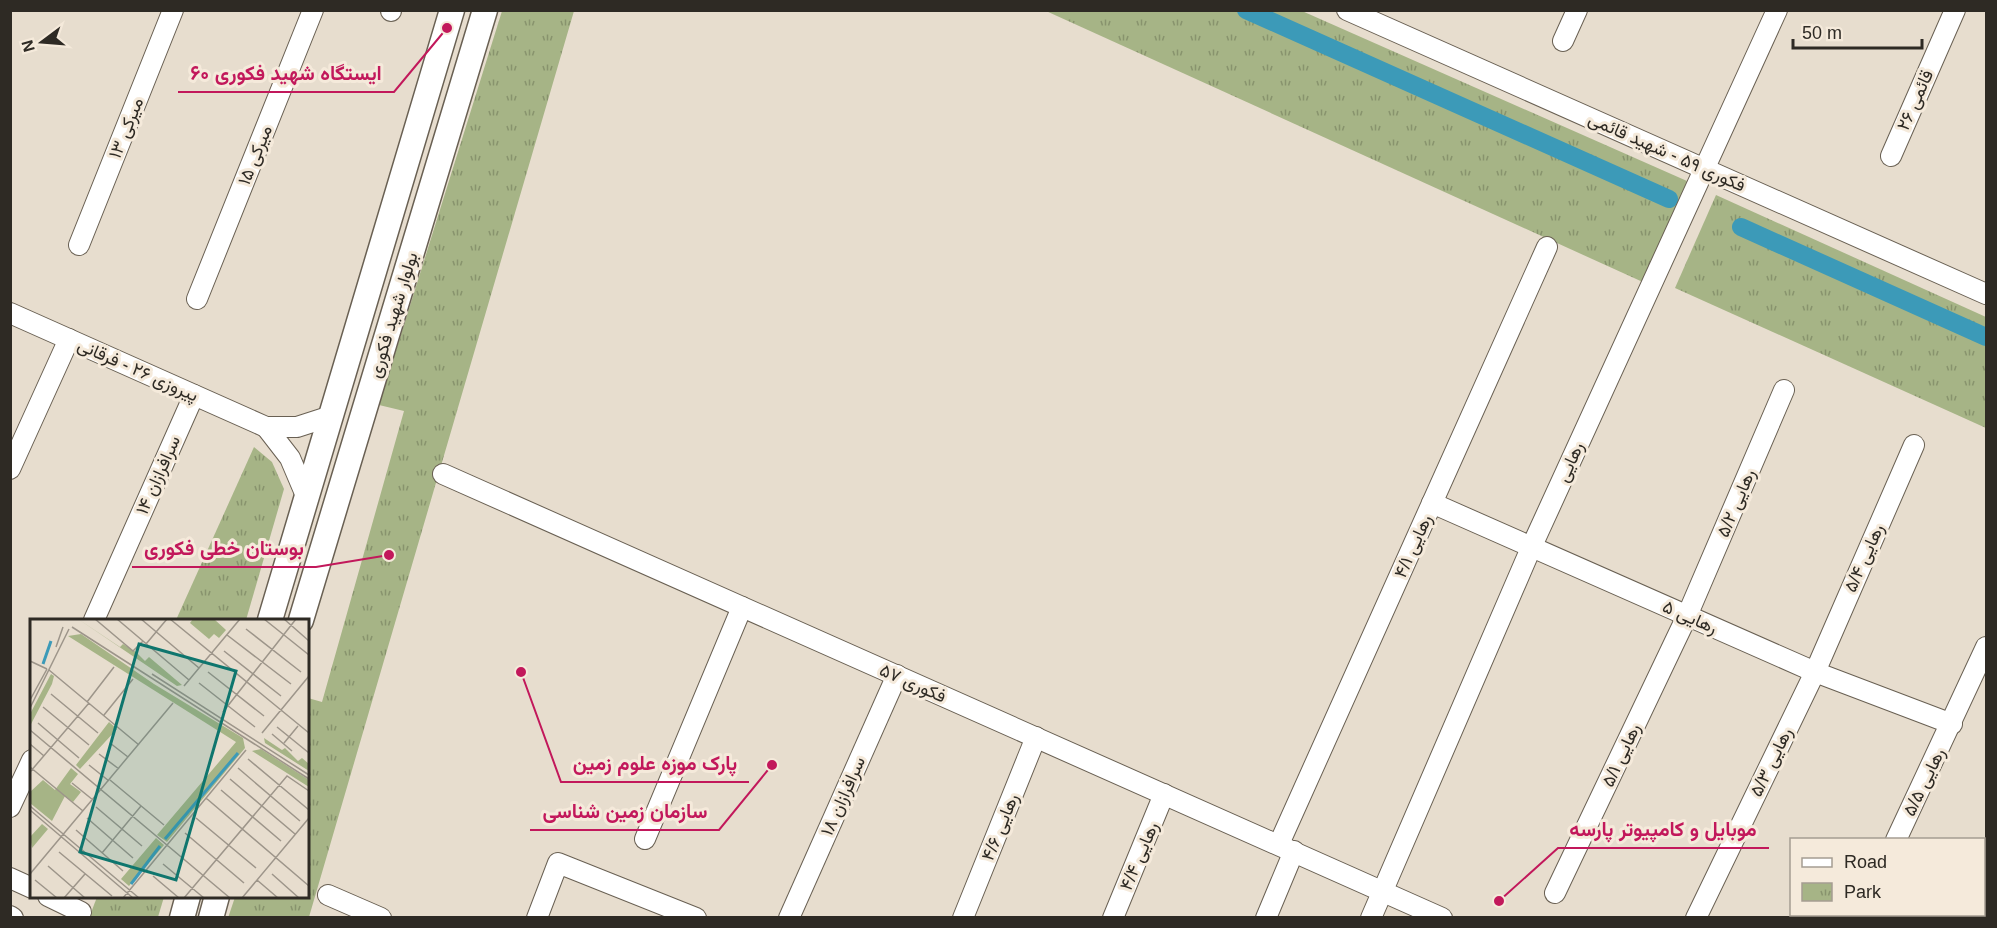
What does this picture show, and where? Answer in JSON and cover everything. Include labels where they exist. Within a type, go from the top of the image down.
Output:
[{"type":"main road","name":"بولوار شهید فکوری","points":[[271,619],[452,10]]},
{"type":"main road","name":"بولوار شهید فکوری","points":[[302,619],[485,10]]},
{"type":"main road","points":[[182,918],[188,898]]},
{"type":"main road","points":[[211,918],[218,898]]},
{"type":"street","name":"میرکی ۱۳","points":[[79,245],[173,10]]},
{"type":"street","name":"میرکی ۱۵","points":[[197,299],[313,10]]},
{"type":"street","name":"فکوری ۵۹ - شهید قائمی","points":[[1347,10],[1986,294]]},
{"type":"street","points":[[1563,41],[1577,10]]},
{"type":"street","name":"رهایی","points":[[1371,918],[1531,548],[1703,168],[1778,10]]},
{"type":"street","name":"قائمی ۲۶","points":[[1891,156],[1955,10]]},
{"type":"street","name":"رهایی ۴/۱","points":[[1266,918],[1286,848],[1432,503],[1547,247]]},
{"type":"street","name":"پیروزی ۲۶ - فرقانی","points":[[10,313],[266,427]]},
{"type":"street","points":[[10,469],[69,339]]},
{"type":"street","name":"رهایی ۵/۲","points":[[1687,616],[1784,390]]},
{"type":"street","name":"سرافرازان ۱۴","points":[[95,619],[194,395]]},
{"type":"street","points":[[266,427],[297,427],[331,416]]},
{"type":"street","points":[[266,427],[290,458],[307,498]]},
{"type":"street","name":"رهایی ۵/۴","points":[[1815,672],[1914,445]]},
{"type":"street","name":"فکوری ۵۷","points":[[443,474],[1442,918]]},
{"type":"street","name":"رهایی ۵","points":[[1432,503],[1815,672],[1952,724]]},
{"type":"street","points":[[645,839],[742,607]]},
{"type":"street","name":"رهایی ۵/۱","points":[[1555,893],[1687,616]]},
{"type":"street","name":"رهایی ۵/۵","points":[[1897,838],[1986,647]]},
{"type":"street","name":"رهایی ۵/۳","points":[[1696,918],[1815,672]]},
{"type":"street","name":"سرافرازان ۱۸","points":[[789,918],[897,675]]},
{"type":"street","name":"رهایی ۴/۶","points":[[963,918],[1036,737]]},
{"type":"street","points":[[10,807],[30,764]]},
{"type":"street","name":"رهایی ۴/۴","points":[[1113,918],[1164,794]]},
{"type":"street","points":[[537,918],[558,863],[696,918]]},
{"type":"street","points":[[10,878],[30,887]]},
{"type":"street","points":[[328,895],[381,918]]},
{"type":"street","points":[[50,898],[81,912]]},
{"type":"green space","points":[[502,11],[574,11],[309,917],[228,918],[235,898],[309,898],[309,698],[322,702],[404,411],[379,405]]},
{"type":"green space","points":[[1046,11],[1302,11],[1687,181],[1645,283]]},
{"type":"green space","points":[[1716,195],[1986,317],[1986,428],[1675,288]]},
{"type":"green space","points":[[254,447],[272,462],[284,489],[246,619],[176,619]]},
{"type":"green space","points":[[97,898],[164,898],[158,917],[89,918]]},
{"type":"waterway","points":[[1246,10],[1669,199]]},
{"type":"waterway","points":[[1741,227],[1986,337]]},
{"type":"place","name":"ایستگاه شهید فکوری ۶۰","points":[[447,28]]},
{"type":"place","name":"بوستان خطی فکوری","points":[[389,555]]},
{"type":"place","name":"پارک موزه علوم زمین","points":[[521,672]]},
{"type":"place","name":"سازمان زمین شناسی","points":[[772,765]]},
{"type":"place","name":"موبایل و کامپیوتر پارسه","points":[[1499,901]]}]
